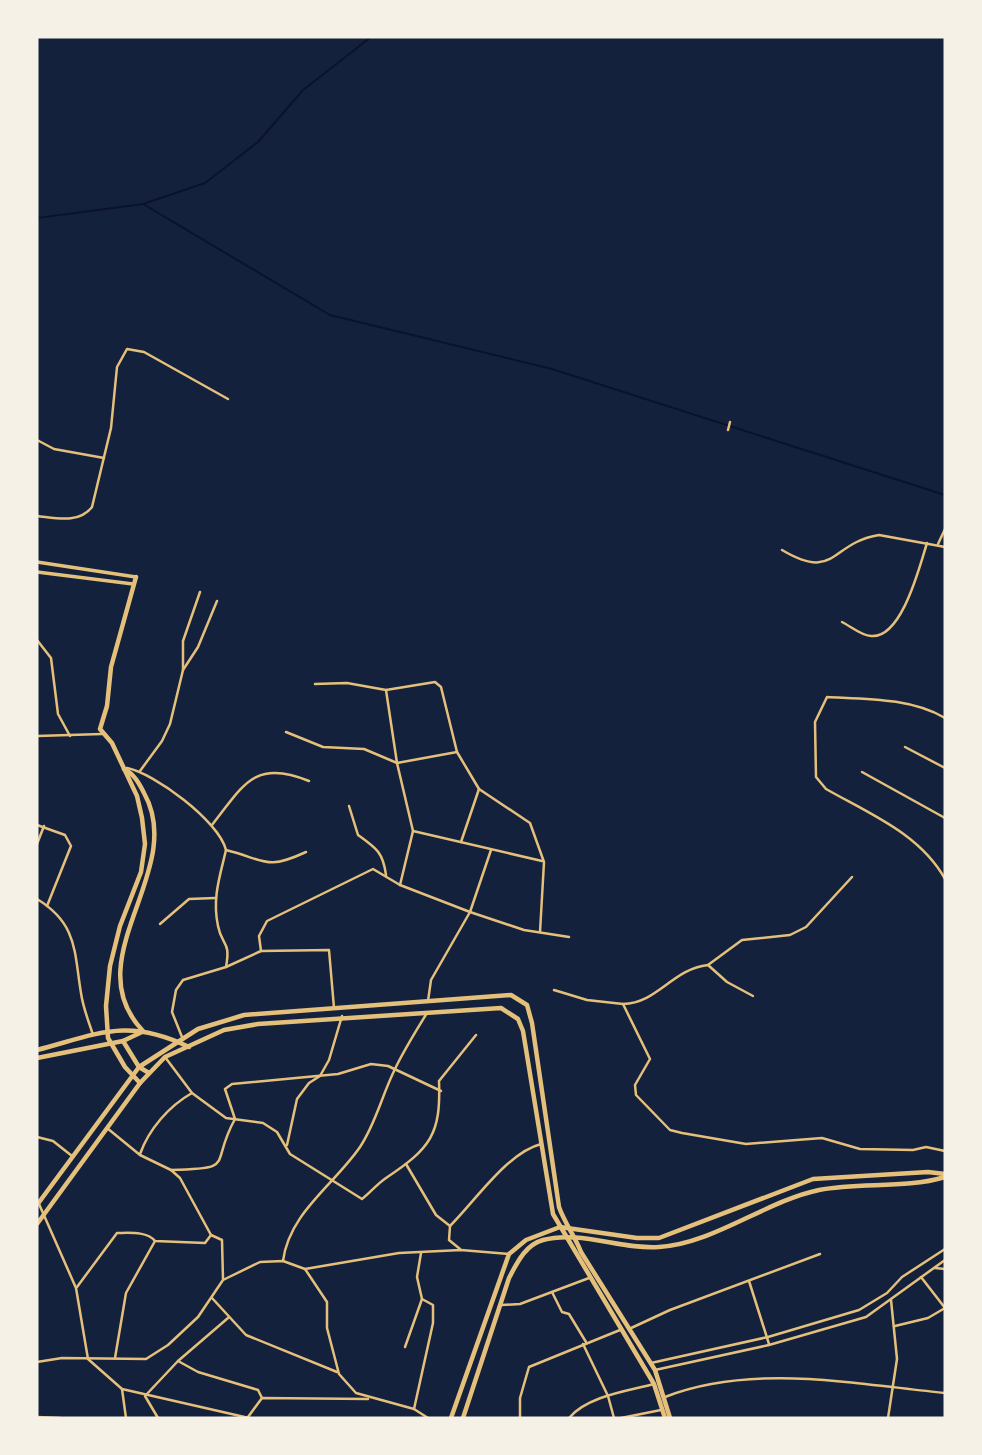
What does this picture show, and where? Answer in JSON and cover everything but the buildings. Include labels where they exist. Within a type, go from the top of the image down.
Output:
[{"type":"main road","points":[[136,577],[111,667],[106,711],[100,729],[112,743],[137,796],[145,844],[141,872],[120,926],[110,966],[107,1032],[132,1077],[140,1083]]},
{"type":"main road","points":[[123,769],[134,775],[154,814],[155,841],[150,867],[131,920],[121,964],[120,999],[130,1017],[143,1031]]},
{"type":"main road","points":[[38,1204],[139,1067],[179,1039],[244,1015],[510,995],[527,1005],[559,1207],[567,1229],[576,1239],[655,1370],[667,1418]]},
{"type":"main road","points":[[37,1224],[140,1083],[165,1057],[224,1030],[258,1024],[342,1016],[501,1008],[518,1019],[523,1031],[553,1214],[564,1238],[654,1384],[661,1410],[667,1418]]},
{"type":"main road","points":[[37,1050],[122,1028],[179,1039],[189,1047]]},
{"type":"main road","points":[[37,1058],[123,1041],[143,1031]]},
{"type":"main road","points":[[123,1041],[139,1067],[149,1073]]},
{"type":"main road","points":[[450,1418],[509,1254],[540,1232],[560,1227],[637,1238],[659,1238],[813,1179],[928,1172],[945,1175]]},
{"type":"main road","points":[[463,1418],[499,1305],[520,1257],[542,1240],[564,1238],[661,1247],[684,1242],[818,1191],[928,1182],[945,1175]]},
{"type":"street","points":[[37,516],[76,518],[86,515],[92,507],[111,428],[117,367],[127,349],[144,352],[228,399]]},
{"type":"street","points":[[728,430],[730,422]]},
{"type":"street","points":[[37,440],[54,449],[104,458]]},
{"type":"street","points":[[938,544],[945,529]]},
{"type":"street","points":[[782,550],[804,563],[817,565],[869,536],[879,535],[945,547]]},
{"type":"street","points":[[842,622],[869,636],[879,635],[886,629],[911,596],[927,543]]},
{"type":"street","points":[[37,562],[136,577]]},
{"type":"street","points":[[37,572],[134,584]]},
{"type":"street","points":[[139,771],[162,741],[170,724],[183,670],[183,641],[200,592]]},
{"type":"street","points":[[183,670],[198,647],[217,601]]},
{"type":"street","points":[[37,640],[51,658],[58,714],[70,736]]},
{"type":"street","points":[[315,684],[347,683],[386,690],[435,682],[441,687],[457,752],[480,789],[530,823],[544,862],[540,932]]},
{"type":"street","points":[[386,690],[397,763],[413,831],[400,886]]},
{"type":"street","points":[[945,718],[929,709],[873,699],[827,697],[815,722],[817,777],[826,789],[908,835],[937,864],[945,879]]},
{"type":"street","points":[[286,732],[323,747],[364,749],[397,763],[457,752]]},
{"type":"street","points":[[37,736],[102,734]]},
{"type":"street","points":[[905,747],[945,768]]},
{"type":"street","points":[[123,769],[139,771],[161,782],[212,825],[226,850],[265,864],[287,861],[306,852]]},
{"type":"street","points":[[212,825],[243,786],[257,776],[273,771],[309,781]]},
{"type":"street","points":[[862,772],[945,818]]},
{"type":"street","points":[[461,844],[480,789]]},
{"type":"street","points":[[348,806],[358,835],[374,845],[383,856],[386,875]]},
{"type":"street","points":[[37,825],[65,835],[71,846],[47,905]]},
{"type":"street","points":[[37,844],[44,826]]},
{"type":"street","points":[[413,831],[544,862]]},
{"type":"street","points":[[226,850],[215,898],[218,926],[229,948],[226,967]]},
{"type":"street","points":[[427,1002],[431,980],[470,912],[491,850]]},
{"type":"street","points":[[261,951],[259,936],[267,921],[373,869],[400,886],[470,912],[524,930],[569,937]]},
{"type":"street","points":[[554,990],[587,1000],[623,1004],[644,1002],[676,975],[708,965],[742,940],[790,935],[806,926],[852,877]]},
{"type":"street","points":[[160,924],[189,900],[215,898]]},
{"type":"street","points":[[37,899],[47,905],[66,928],[76,948],[81,995],[93,1035]]},
{"type":"street","points":[[179,1039],[172,1012],[176,989],[183,980],[226,967],[261,951],[329,950],[334,1008]]},
{"type":"street","points":[[708,965],[727,982],[753,996]]},
{"type":"street","points":[[623,1004],[650,1059],[635,1085],[636,1095],[670,1130],[746,1144],[822,1138],[860,1149],[913,1150],[926,1147],[945,1151]]},
{"type":"street","points":[[283,1262],[285,1247],[295,1226],[359,1148],[376,1118],[394,1069],[427,1012]]},
{"type":"street","points":[[287,1146],[297,1099],[309,1083],[320,1076],[329,1060],[342,1016]]},
{"type":"street","points":[[165,1057],[192,1093],[226,1118],[263,1123],[277,1132],[290,1154],[362,1199],[406,1164],[432,1136],[441,1108],[439,1081],[476,1035]]},
{"type":"street","points":[[171,1170],[212,1169],[223,1156],[225,1137],[234,1119],[225,1089],[227,1085],[338,1074],[371,1064],[394,1069],[441,1091]]},
{"type":"street","points":[[140,1155],[160,1121],[173,1106],[192,1093]]},
{"type":"street","points":[[107,1128],[140,1155],[171,1170],[197,1204],[211,1235],[222,1240],[223,1280]]},
{"type":"street","points":[[37,1137],[53,1141],[72,1156]]},
{"type":"street","points":[[461,1250],[449,1240],[450,1226],[506,1164],[528,1147],[541,1144]]},
{"type":"street","points":[[406,1164],[436,1215],[450,1226]]},
{"type":"street","points":[[38,1204],[76,1288],[88,1359],[122,1389],[248,1418],[262,1398]]},
{"type":"street","points":[[76,1288],[117,1233],[139,1233],[152,1237],[155,1241],[205,1243],[211,1235]]},
{"type":"street","points":[[115,1359],[126,1293],[155,1241]]},
{"type":"street","points":[[651,1363],[768,1337],[869,1306],[902,1278],[945,1249]]},
{"type":"street","points":[[37,1362],[62,1358],[146,1359],[168,1345],[212,1298],[223,1280],[260,1262],[283,1262],[305,1269],[399,1253],[461,1250],[509,1254]]},
{"type":"street","points":[[405,1347],[422,1299],[417,1278],[421,1252]]},
{"type":"street","points":[[629,1329],[670,1310],[820,1254]]},
{"type":"street","points":[[655,1370],[769,1345],[866,1317],[945,1260]]},
{"type":"street","points":[[935,1268],[945,1269]]},
{"type":"street","points":[[305,1269],[327,1302],[327,1328],[339,1374]]},
{"type":"street","points":[[895,1326],[928,1318],[945,1308],[921,1277]]},
{"type":"street","points":[[499,1305],[520,1304],[589,1278]]},
{"type":"street","points":[[749,1281],[769,1345]]},
{"type":"street","points":[[552,1292],[562,1312],[569,1314],[585,1343],[608,1396],[614,1418]]},
{"type":"street","points":[[212,1298],[246,1335],[334,1368],[356,1393],[414,1409],[428,1418]]},
{"type":"street","points":[[414,1409],[433,1324],[433,1305],[422,1299]]},
{"type":"street","points":[[888,1418],[893,1388],[895,1326],[891,1300]]},
{"type":"street","points":[[145,1396],[178,1360],[228,1318]]},
{"type":"street","points":[[520,1418],[520,1398],[530,1367],[622,1329]]},
{"type":"street","points":[[178,1360],[198,1372],[258,1391],[262,1398]]},
{"type":"street","points":[[621,1418],[661,1410],[663,1398],[700,1385],[768,1380],[820,1380],[945,1393]]},
{"type":"street","points":[[569,1418],[577,1411],[608,1396],[654,1384]]},
{"type":"street","points":[[122,1389],[126,1418]]},
{"type":"street","points":[[145,1396],[158,1418]]},
{"type":"street","points":[[262,1398],[371,1399]]},
{"type":"street","points":[[37,1417],[60,1418]]},
{"type":"waterway","points":[[37,218],[143,204],[205,183],[258,142],[303,90],[371,37]]},
{"type":"waterway","points":[[143,204],[330,315],[552,369],[945,495]]}]
